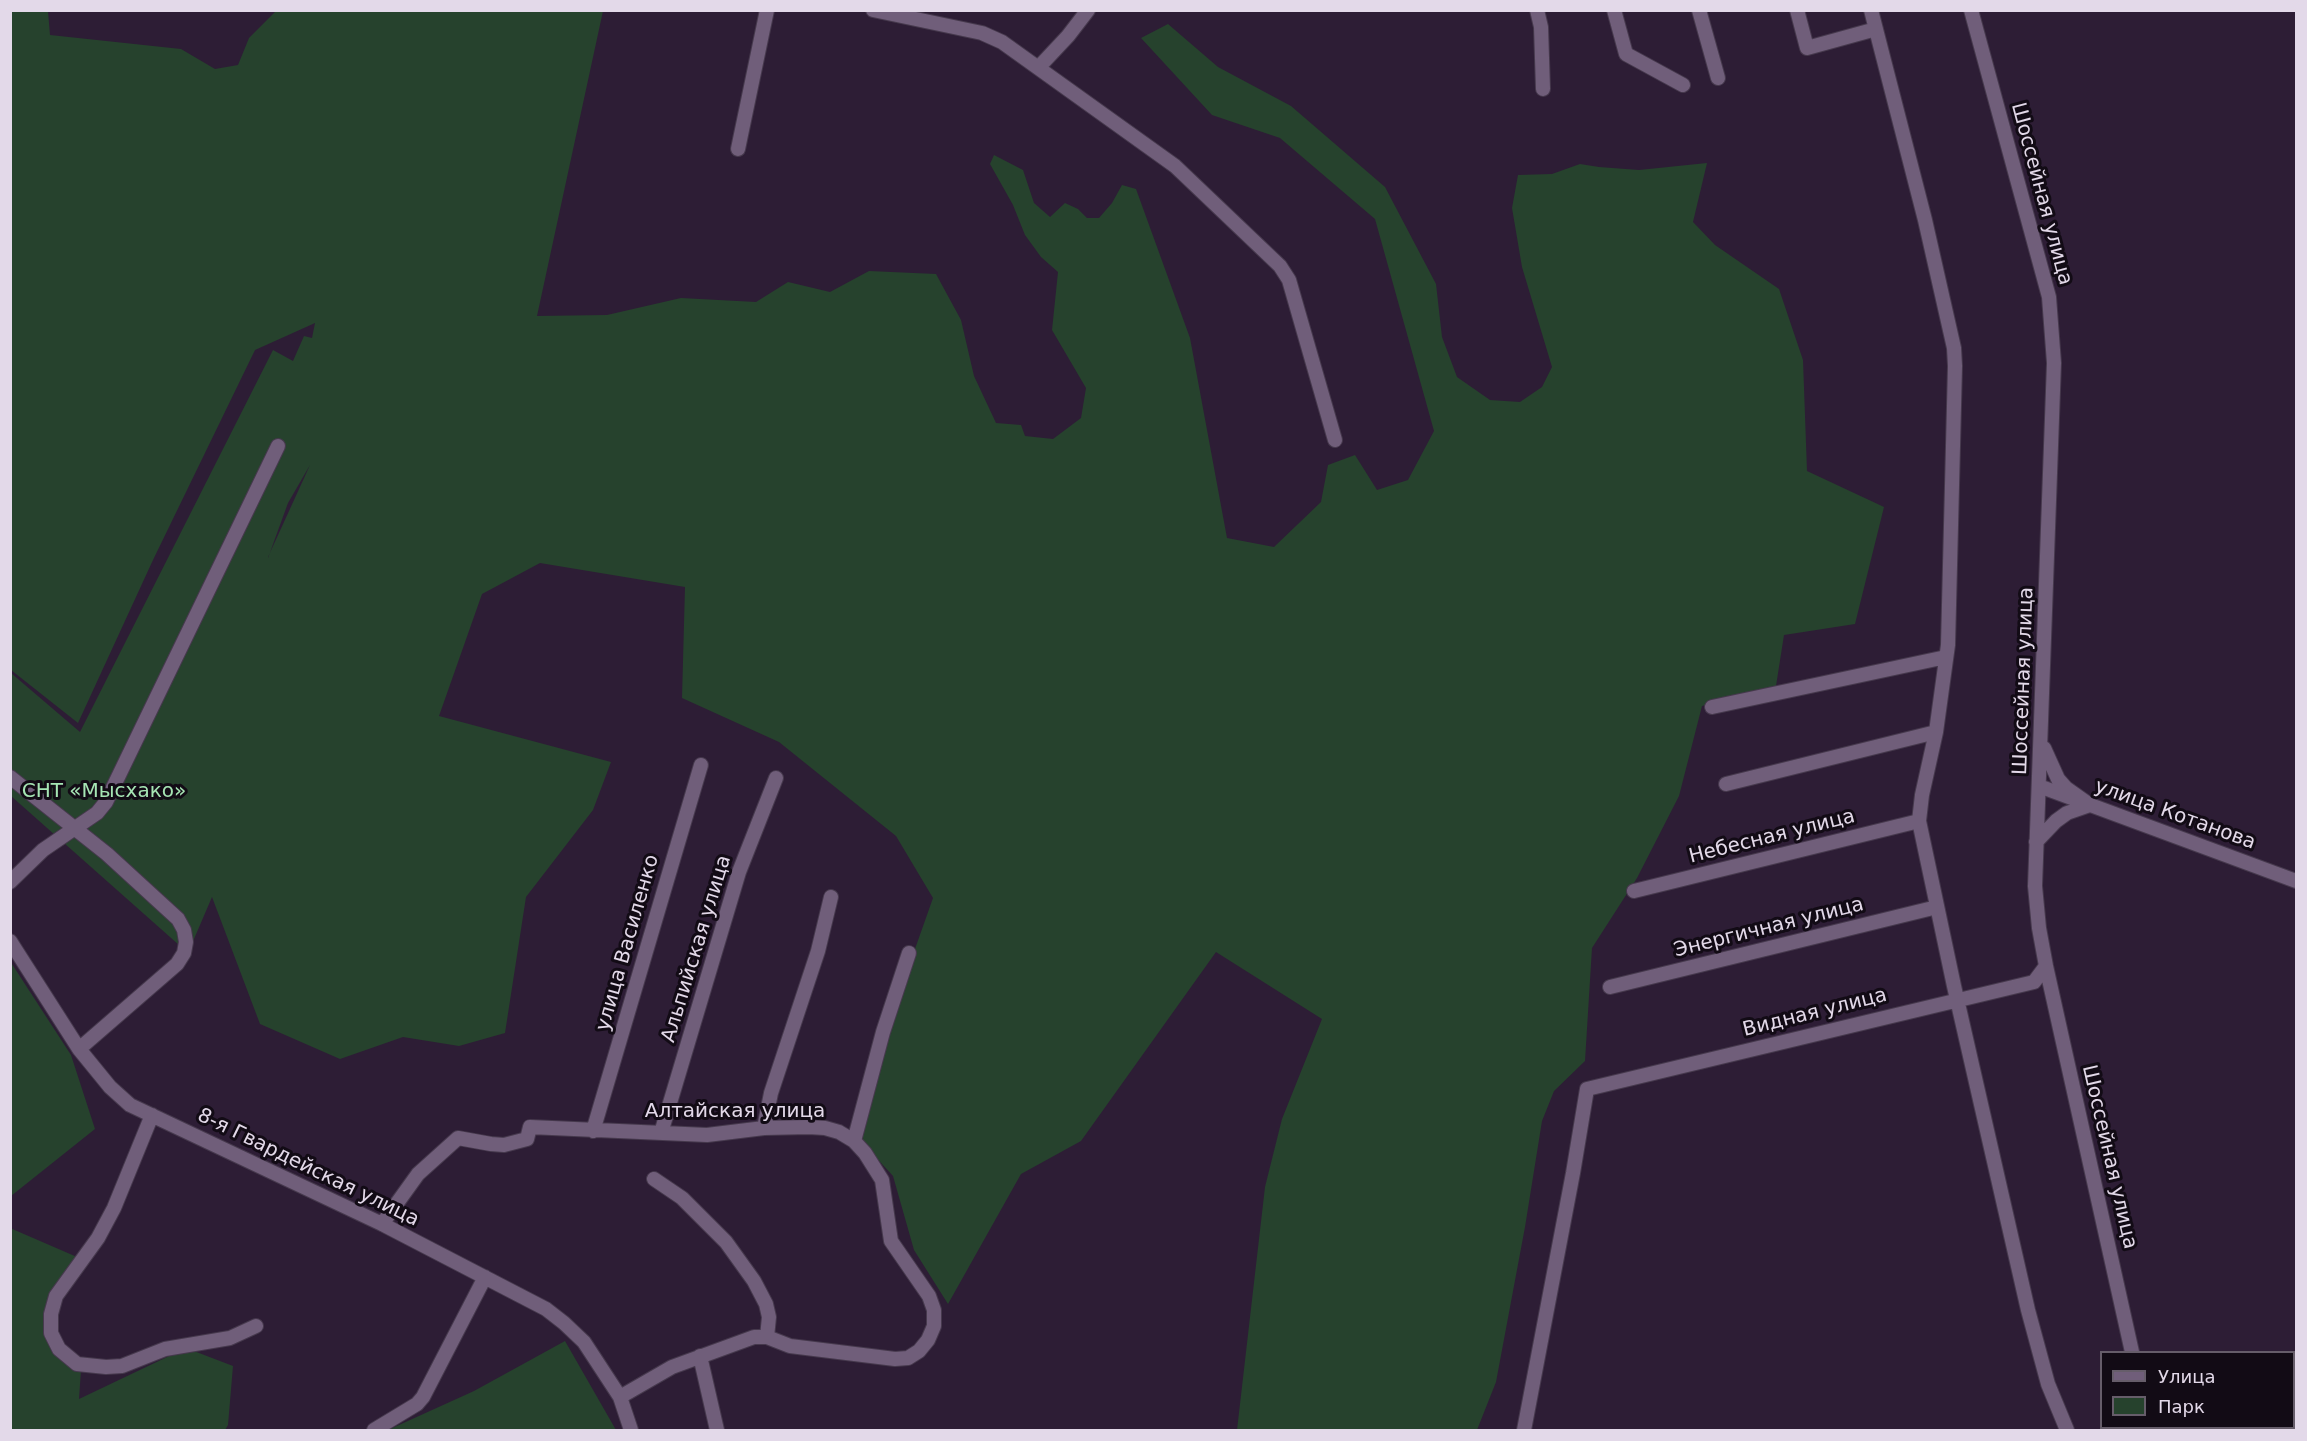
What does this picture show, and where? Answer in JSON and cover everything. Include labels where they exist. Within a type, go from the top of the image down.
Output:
[{"type":"street","points":[[738,149],[767,10]]},
{"type":"street","points":[[873,10],[935,16],[1002,42],[1166,159],[1280,266],[1289,280],[1335,440]]},
{"type":"street","points":[[1038,69],[1088,10]]},
{"type":"street","points":[[1537,10],[1541,27],[1543,89]]},
{"type":"street","points":[[1614,10],[1626,54],[1683,85]]},
{"type":"street","points":[[1699,10],[1718,78]]},
{"type":"street","points":[[1797,10],[1807,48],[1876,30]]},
{"type":"street","points":[[1871,10],[1954,348],[1947,657],[1919,821],[1957,999],[2031,1320],[2048,1384],[2067,1431]]},
{"type":"street","name":"Шоссейная улица","points":[[1971,10],[2049,297],[2054,363],[2036,842],[2035,886],[2038,928],[2132,1351]]},
{"type":"street","points":[[10,882],[43,850],[97,813],[106,802],[278,446]]},
{"type":"street","points":[[1712,707],[1947,657]]},
{"type":"street","points":[[1726,784],[1936,732]]},
{"type":"street","points":[[2041,740],[2052,770],[2058,779],[2066,788],[2090,805]]},
{"type":"street","name":"улица Василенко","points":[[593,1131],[701,765]]},
{"type":"street","points":[[10,777],[106,854],[178,919],[184,930],[186,942],[184,953],[177,964],[79,1049]]},
{"type":"street","name":"Альпийская улица","points":[[661,1133],[739,872],[776,778]]},
{"type":"street","name":"улица Котанова","points":[[2039,786],[2296,881]]},
{"type":"street","points":[[2036,842],[2067,813],[2090,805]]},
{"type":"street","name":"Небесная улица","points":[[1634,891],[1919,821]]},
{"type":"street","points":[[764,1128],[771,1093],[818,951],[831,897]]},
{"type":"street","name":"Энергичная улица","points":[[1610,987],[1937,907]]},
{"type":"street","name":"8-я Гвардейская улица","points":[[10,941],[79,1049],[110,1087],[130,1105],[382,1224],[546,1309],[584,1342],[620,1397],[631,1431]]},
{"type":"street","points":[[854,1141],[883,1032],[909,953]]},
{"type":"street","name":"Видная улица","points":[[1524,1431],[1587,1089],[2034,982],[2046,966]]},
{"type":"street","points":[[152,1115],[114,1208],[78,1267],[56,1296],[51,1314],[51,1333],[59,1349],[78,1364],[106,1367],[122,1366],[165,1349],[230,1338],[256,1326]]},
{"type":"street","name":"Алтайская улица","points":[[382,1224],[418,1174],[458,1138],[504,1145],[527,1139],[530,1127],[717,1135],[764,1128],[825,1128],[839,1132],[854,1141],[865,1153],[882,1180],[891,1241],[929,1296],[934,1310],[934,1326],[928,1340],[919,1351],[908,1358],[895,1359],[790,1346],[767,1337]]},
{"type":"street","points":[[620,1397],[658,1374],[700,1356],[741,1340],[767,1337],[769,1317],[766,1304],[754,1281],[726,1242],[682,1198],[654,1179]]},
{"type":"street","points":[[374,1431],[417,1404],[423,1397],[485,1277]]},
{"type":"street","points":[[700,1356],[717,1431]]},
{"type":"green space","name":"СНТ «Мысхако»","points":[[11,11],[48,11],[50,35],[181,49],[215,69],[238,65],[249,38],[276,11],[603,11],[537,316],[607,315],[681,298],[756,302],[788,282],[830,292],[869,271],[936,274],[961,320],[974,376],[996,423],[1021,425],[1025,436],[1053,439],[1081,418],[1086,388],[1052,330],[1058,272],[1041,257],[1025,235],[1013,205],[990,164],[994,155],[1023,170],[1034,203],[1050,217],[1065,203],[1078,209],[1087,218],[1099,218],[1112,203],[1122,185],[1136,189],[1190,338],[1227,538],[1274,547],[1321,502],[1328,465],[1355,455],[1377,490],[1408,480],[1434,431],[1375,219],[1280,138],[1212,115],[1141,38],[1168,24],[1218,67],[1291,106],[1385,187],[1436,284],[1442,337],[1457,377],[1490,400],[1520,402],[1542,387],[1552,367],[1522,267],[1512,208],[1518,175],[1552,174],[1580,164],[1639,170],[1707,163],[1693,222],[1715,245],[1779,289],[1803,360],[1807,471],[1884,507],[1855,624],[1784,635],[1776,686],[1702,706],[1679,796],[1637,878],[1592,948],[1585,1061],[1554,1091],[1542,1121],[1496,1382],[1477,1430],[1237,1430],[1265,1187],[1282,1119],[1322,1019],[1216,952],[1081,1141],[1021,1174],[948,1304],[914,1250],[893,1176],[851,1130],[933,898],[896,836],[779,742],[682,698],[685,587],[540,563],[482,594],[439,716],[611,762],[593,810],[526,897],[505,1033],[459,1046],[403,1037],[340,1059],[260,1024],[212,897],[188,953],[11,796],[11,673],[80,732],[273,350],[293,361],[304,336],[312,338],[315,323],[255,350],[153,560],[78,723],[11,670]],"holes":[[[310,465],[270,553],[288,503]]]},
{"type":"green space","points":[[10,961],[71,1055],[95,1129],[11,1196]]},
{"type":"green space","points":[[10,1228],[77,1257],[49,1335],[81,1370],[79,1399],[186,1348],[233,1366],[228,1425],[225,1430],[11,1430]]},
{"type":"green space","points":[[565,1341],[616,1430],[388,1430],[474,1391]]}]
